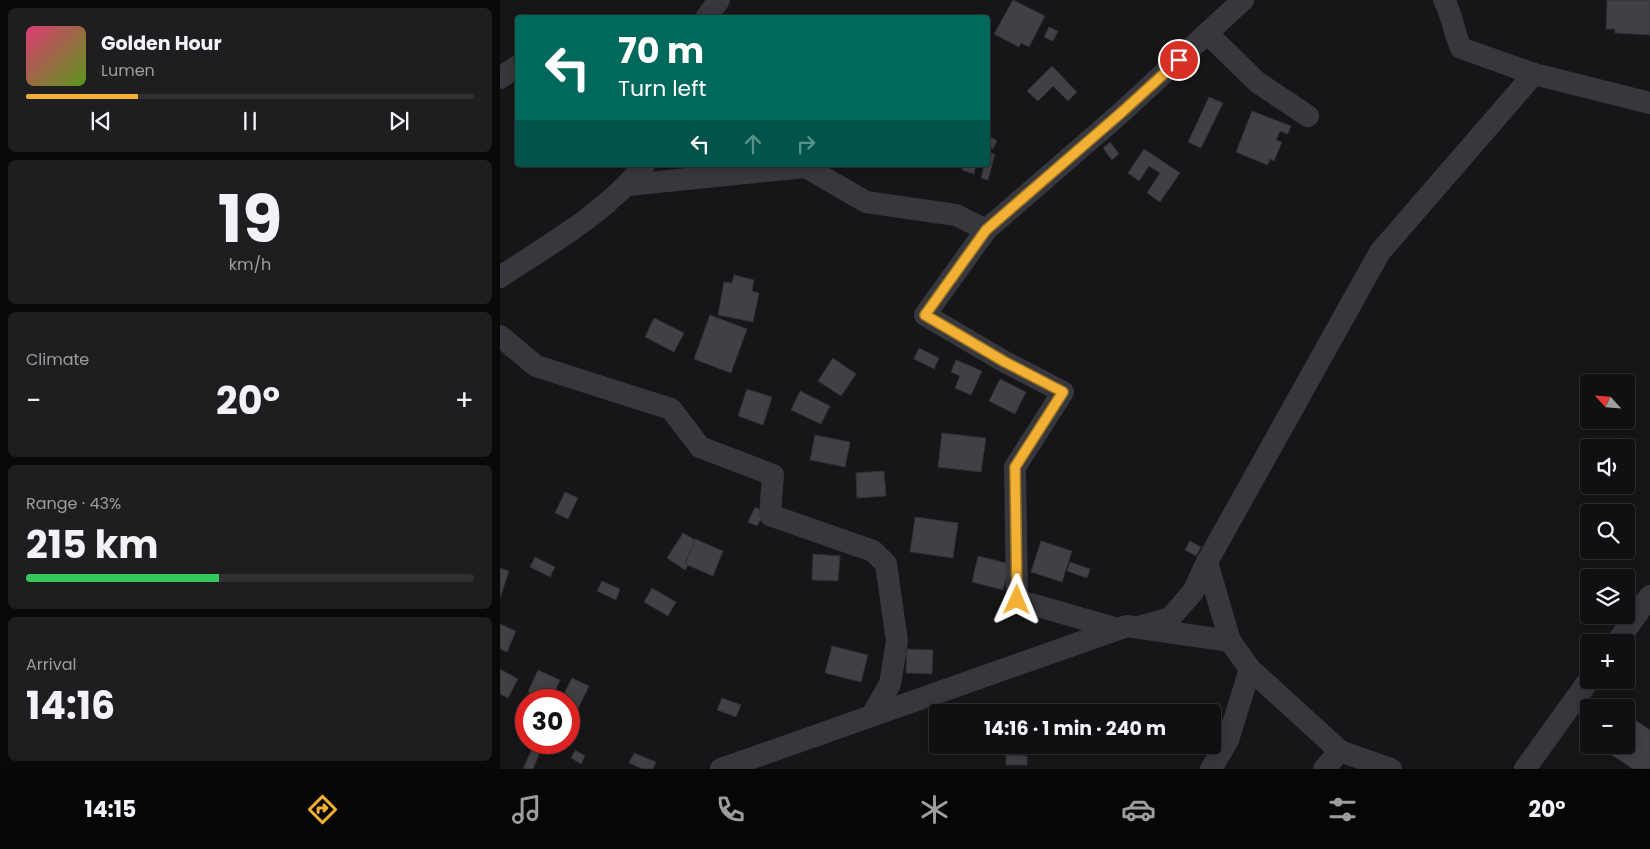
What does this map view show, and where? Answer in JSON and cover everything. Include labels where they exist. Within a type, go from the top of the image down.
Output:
[{"type":"street","points":[[708,15],[719,0]]},
{"type":"street","points":[[1230,641],[1127,628],[1017,600],[1015,467],[1063,392],[1005,362],[925,315],[986,230],[1122,112],[1243,0]]},
{"type":"street","points":[[1444,0],[1453,17],[1452,29],[1461,48],[1534,74],[1650,103]]},
{"type":"street","points":[[1208,33],[1257,82],[1308,116]]},
{"type":"street","points":[[500,78],[515,68]]},
{"type":"street","points":[[721,769],[1127,628],[1170,618],[1193,592],[1207,562],[1380,252],[1534,74]]},
{"type":"street","points":[[500,277],[574,228],[628,185],[642,167]]},
{"type":"street","points":[[628,185],[806,168],[866,202],[956,215],[986,230]]},
{"type":"street","points":[[500,336],[536,366],[671,409],[700,447],[773,475],[770,515],[873,551],[886,564],[897,641],[890,684],[872,715]]},
{"type":"street","points":[[1207,562],[1230,641],[1250,669],[1340,751],[1392,769]]},
{"type":"street","points":[[1622,634],[1650,596]]},
{"type":"street","points":[[1211,769],[1228,740],[1250,669]]},
{"type":"street","points":[[1525,769],[1583,689]]},
{"type":"street","points":[[1324,769],[1340,751]]},
{"type":"building","points":[[1013,0],[1045,16],[1029,47],[1021,43],[1019,47],[994,34]]},
{"type":"building","points":[[1607,0],[1650,0],[1650,35],[1615,33],[1615,29],[1606,29]]},
{"type":"building","points":[[1049,27],[1058,31],[1053,41],[1044,37]]},
{"type":"building","points":[[1052,66],[1077,92],[1068,101],[1053,86],[1038,101],[1027,91]]},
{"type":"building","points":[[1209,97],[1223,103],[1201,148],[1188,142]]},
{"type":"building","points":[[1252,111],[1291,126],[1288,134],[1280,131],[1276,140],[1282,142],[1274,161],[1270,159],[1267,165],[1236,152]]},
{"type":"building","points":[[990,136],[997,141],[993,149],[990,147]]},
{"type":"building","points":[[1110,142],[1119,154],[1112,160],[1103,148]]},
{"type":"building","points":[[1144,149],[1180,173],[1160,202],[1147,193],[1160,173],[1149,166],[1139,181],[1128,173]]},
{"type":"building","points":[[990,153],[995,154],[988,180],[981,178],[984,167],[990,167]]},
{"type":"building","points":[[963,167],[976,167],[974,174],[962,170]]},
{"type":"building","points":[[734,275],[754,280],[752,291],[759,293],[753,322],[718,315],[724,282],[732,283]]},
{"type":"building","points":[[710,315],[747,329],[731,373],[694,359]]},
{"type":"building","points":[[654,318],[684,333],[674,352],[645,337]]},
{"type":"building","points":[[919,348],[939,358],[934,369],[914,359]]},
{"type":"building","points":[[833,358],[856,374],[841,396],[818,381]]},
{"type":"building","points":[[956,360],[982,371],[971,395],[955,388],[960,376],[951,372]]},
{"type":"building","points":[[1000,379],[1026,392],[1015,414],[989,401]]},
{"type":"building","points":[[747,389],[772,397],[763,425],[738,416]]},
{"type":"building","points":[[800,391],[830,406],[821,424],[791,410]]},
{"type":"building","points":[[942,433],[986,438],[981,472],[938,467]]},
{"type":"building","points":[[815,435],[850,442],[845,467],[810,460]]},
{"type":"building","points":[[884,471],[886,496],[857,498],[856,473]]},
{"type":"building","points":[[565,492],[578,498],[568,519],[555,513]]},
{"type":"building","points":[[755,507],[765,512],[757,526],[748,522]]},
{"type":"building","points":[[915,517],[958,523],[953,558],[910,552]]},
{"type":"building","points":[[683,533],[702,544],[685,570],[667,558]]},
{"type":"building","points":[[695,539],[723,551],[713,576],[685,564]]},
{"type":"building","points":[[1041,541],[1072,551],[1062,582],[1031,572]]},
{"type":"building","points":[[1190,541],[1201,547],[1196,556],[1185,550]]},
{"type":"building","points":[[813,554],[840,556],[838,581],[812,580]]},
{"type":"building","points":[[978,556],[1010,564],[1003,590],[972,582]]},
{"type":"building","points":[[535,557],[555,567],[550,577],[530,567]]},
{"type":"building","points":[[1070,562],[1090,569],[1087,578],[1067,571]]},
{"type":"building","points":[[500,568],[509,571],[500,598]]},
{"type":"building","points":[[602,581],[620,589],[616,600],[597,591]]},
{"type":"building","points":[[652,588],[676,602],[668,616],[644,602]]},
{"type":"building","points":[[500,624],[516,631],[507,652],[500,649]]},
{"type":"building","points":[[832,646],[868,655],[861,682],[825,673]]},
{"type":"building","points":[[907,649],[933,650],[932,674],[906,673]]},
{"type":"building","points":[[500,669],[518,679],[508,698],[500,694]]},
{"type":"building","points":[[538,670],[560,680],[556,689],[529,689]]},
{"type":"building","points":[[572,678],[589,686],[580,705],[580,689],[566,689]]},
{"type":"building","points":[[722,698],[741,705],[736,717],[717,710]]},
{"type":"building","points":[[1635,720],[1650,730],[1650,769],[1633,769],[1610,754],[1635,754]]},
{"type":"building","points":[[580,753],[585,756],[581,764],[571,758],[573,754]]},
{"type":"building","points":[[634,753],[656,762],[653,769],[643,769],[629,763]]},
{"type":"building","points":[[530,754],[539,754],[533,769],[523,769]]},
{"type":"building","points":[[1006,755],[1027,756],[1027,765],[1006,765]]},
{"type":"route","points":[[1017,600],[1018,556],[1015,467],[1063,392],[1005,362],[925,315],[986,230],[1179,60]]}]
